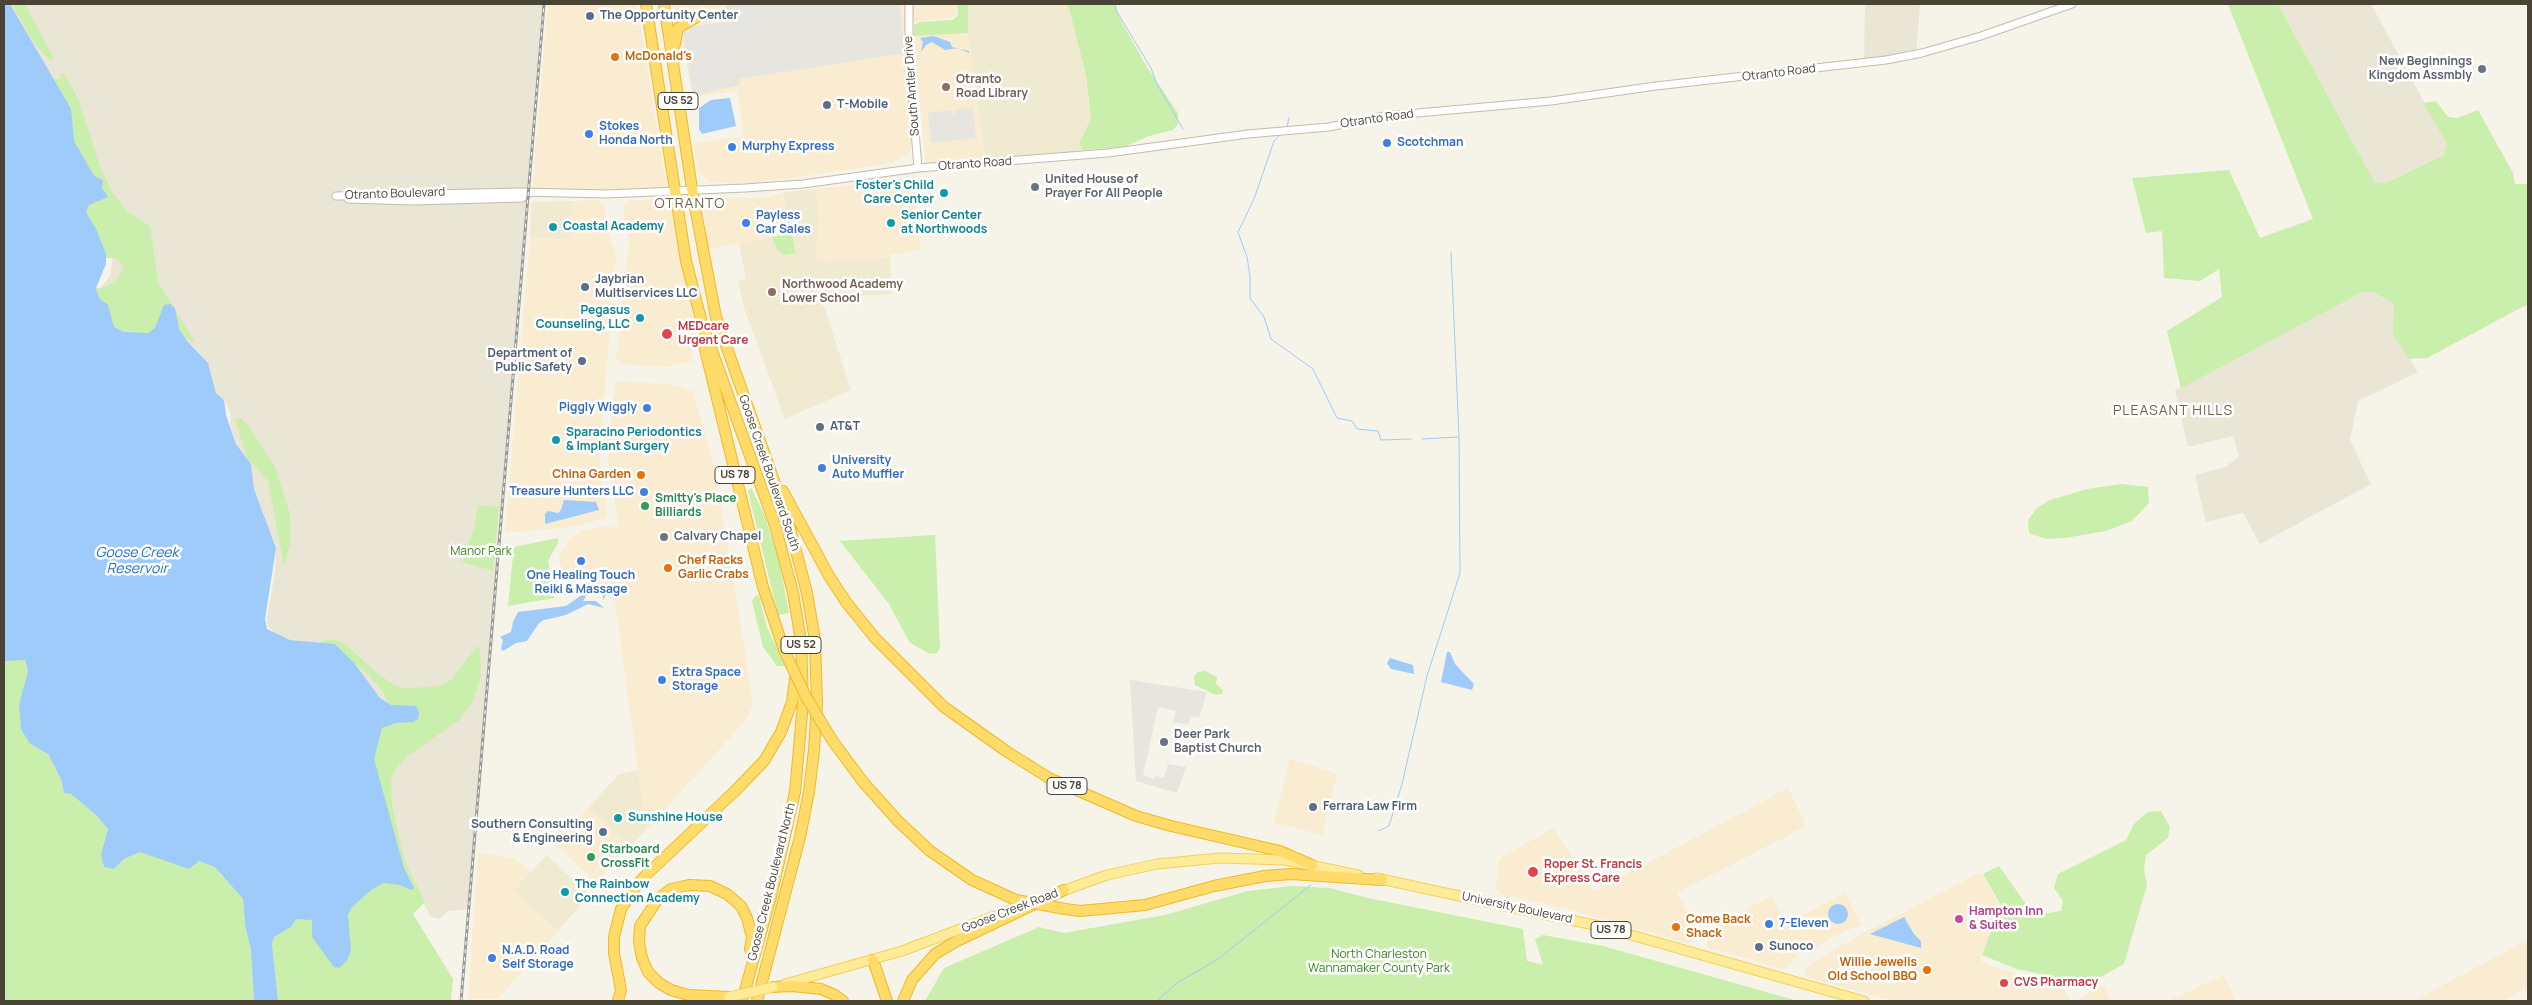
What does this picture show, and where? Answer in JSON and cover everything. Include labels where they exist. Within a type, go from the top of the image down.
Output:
[{"type":"highway","name":"Goose Creek Boulevard North","points":[[646,4],[686,261],[702,323],[775,525],[787,568],[801,641],[803,703],[801,747],[786,834],[741,1001]]},
{"type":"highway","name":"Goose Creek Boulevard South","points":[[664,4],[692,189],[716,317],[788,520],[807,594],[815,640],[817,704],[809,792],[800,837],[758,1001]]},
{"type":"highway","points":[[673,62],[678,28],[695,18]]},
{"type":"highway","name":"US 78","points":[[696,297],[700,332],[753,550],[770,614],[784,650],[805,695],[832,740],[863,782],[898,821],[930,850],[972,880],[1016,900],[1065,910],[1080,911],[1145,905],[1214,886],[1264,876],[1291,874],[1382,880]]},
{"type":"highway","name":"US 78","points":[[754,426],[800,525],[846,602],[895,660],[944,707],[1006,752],[1049,778],[1094,799],[1171,826],[1280,851],[1312,864]]},
{"type":"highway","points":[[618,1001],[621,990],[614,953],[614,937],[621,909],[632,891],[736,791],[764,761],[781,732],[792,702],[796,665],[787,568]]},
{"type":"highway","points":[[729,997],[688,995],[671,990],[659,983],[648,972],[642,958],[639,942],[640,926],[658,899],[671,889],[689,885],[710,886],[727,894],[740,906],[748,918],[752,937],[741,1001]]},
{"type":"highway","points":[[903,1001],[912,980],[935,954],[1064,890]]},
{"type":"highway","points":[[873,960],[887,1001]]},
{"type":"highway","points":[[773,987],[792,986],[821,990],[835,995],[843,1001]]},
{"type":"main road","name":"Goose Creek Road","points":[[714,1001],[773,987],[902,951],[1107,875],[1157,864],[1198,859],[1252,858],[1312,864]]},
{"type":"main road","name":"University Boulevard","points":[[1312,864],[1603,928],[1864,1001]]},
{"type":"street","name":"South Antler Drive","points":[[909,4],[908,56],[918,168]]},
{"type":"street","name":"Otranto Road","points":[[674,189],[804,184],[918,168],[1108,153],[1248,134],[1330,126],[1384,116],[1551,101],[1656,86],[1886,60],[1922,53],[1981,36],[2072,4]]},
{"type":"street","name":"Otranto Boulevard","points":[[529,193],[522,198],[413,201],[360,200],[336,196],[476,192],[606,194],[674,189]]},
{"type":"shaded area","points":[[10,4],[542,4],[468,909],[448,911],[439,919],[431,917],[404,868],[382,792],[391,706],[380,698],[355,664],[335,644],[290,640],[277,635],[268,626],[267,618],[275,572],[276,548],[254,489],[251,464],[236,444],[230,424],[231,414],[224,400],[216,393],[208,363],[187,341],[179,329],[102,293],[101,287],[110,276],[114,249],[52,79]]},
{"type":"shaded area","points":[[548,4],[637,4],[667,190],[532,193]]},
{"type":"shaded area","points":[[672,4],[955,4],[957,13],[950,18],[905,23],[912,146],[908,155],[891,163],[753,184],[711,182],[698,173],[694,144],[744,136],[737,91],[694,97]]},
{"type":"shaded area","points":[[725,4],[900,4],[904,53],[739,79],[740,85],[693,96],[683,33],[689,32],[688,27],[724,22],[724,25],[727,25]]},
{"type":"shaded area","points":[[968,4],[1068,4],[1086,75],[1091,119],[1080,144],[1083,150],[1082,155],[986,164],[968,33]]},
{"type":"shaded area","points":[[1865,4],[1920,4],[1916,54],[1864,63]]},
{"type":"shaded area","points":[[2278,4],[2371,4],[2447,144],[2444,155],[2386,183],[2375,183]]},
{"type":"shaded area","points":[[968,33],[986,164],[926,168],[914,36]]},
{"type":"shaded area","points":[[973,107],[976,138],[931,143],[928,113],[951,110],[951,115],[955,114],[955,110]]},
{"type":"shaded area","points":[[906,179],[917,180],[919,244],[923,249],[890,255],[890,258],[818,262],[816,252],[819,223],[816,189]]},
{"type":"shaded area","points":[[816,189],[819,223],[816,252],[818,262],[890,258],[892,294],[821,297],[851,390],[785,419],[744,308],[738,281],[746,279],[739,244],[789,234],[784,192]]},
{"type":"shaded area","points":[[784,192],[789,234],[708,249],[703,202],[713,197],[765,198]]},
{"type":"shaded area","points":[[667,199],[673,208],[693,316],[689,338],[693,361],[664,367],[620,364],[616,359],[629,242],[623,206],[627,201]]},
{"type":"shaded area","points":[[599,200],[604,206],[611,245],[615,250],[616,259],[599,456],[607,515],[605,518],[573,527],[505,533],[530,238],[569,239],[573,201]]},
{"type":"shaded area","points":[[573,201],[569,239],[530,238],[531,202]]},
{"type":"shaded area","points":[[2363,292],[2373,292],[2394,304],[2394,334],[2418,372],[2358,401],[2350,440],[2371,484],[2260,544],[2243,513],[2206,522],[2195,475],[2226,467],[2239,456],[2233,436],[2188,447],[2175,390]]},
{"type":"shaded area","points":[[618,381],[675,385],[693,392],[711,455],[732,569],[753,705],[746,720],[646,830],[613,586],[564,593],[559,554],[572,537],[582,530],[607,526],[619,529],[608,461],[615,383]]},
{"type":"shaded area","points":[[1130,680],[1207,692],[1199,718],[1191,716],[1188,725],[1173,722],[1176,711],[1158,707],[1143,775],[1154,779],[1155,776],[1164,778],[1168,764],[1186,767],[1177,793],[1136,781]]},
{"type":"shaded area","points":[[1290,759],[1337,774],[1322,835],[1274,822]]},
{"type":"shaded area","points":[[638,770],[646,830],[631,845],[588,808],[618,775]]},
{"type":"shaded area","points":[[1788,788],[1806,826],[1677,893],[1698,934],[1692,942],[1687,943],[1568,909],[1500,894],[1496,889],[1498,862],[1503,856],[1554,828],[1594,892]]},
{"type":"shaded area","points":[[588,808],[631,845],[596,882],[556,845]]},
{"type":"shaded area","points":[[478,853],[514,858],[531,872],[514,890],[558,931],[498,999],[468,999]]},
{"type":"shaded area","points":[[547,855],[589,895],[558,931],[514,890]]},
{"type":"shaded area","points":[[1981,872],[2001,905],[1980,961],[1999,969],[2059,986],[2066,992],[2071,1001],[1893,1001],[1807,977],[1804,973],[1807,966],[1865,932]]},
{"type":"shaded area","points":[[1845,893],[1861,925],[1836,935],[1814,948],[1800,951],[1786,970],[1729,953],[1712,950],[1707,946],[1707,938],[1717,925],[1771,896],[1787,923]]},
{"type":"shaded area","points":[[2528,940],[2528,987],[2502,1001],[2413,1001]]},
{"type":"shaded area","points":[[2224,975],[2236,1001],[2169,1001],[2175,998]]},
{"type":"shaded area","points":[[2104,985],[2111,1001],[2073,1001],[2078,999]]},
{"type":"green space","points":[[12,4],[25,4],[54,59],[50,60],[35,45]]},
{"type":"green space","points":[[957,4],[968,4],[968,33],[914,36],[914,25],[920,22],[953,20],[958,15]]},
{"type":"green space","points":[[1068,4],[1115,4],[1120,19],[1147,67],[1178,113],[1178,124],[1173,130],[1149,136],[1124,147],[1083,150],[1079,144],[1091,119],[1086,75]]},
{"type":"green space","points":[[2228,4],[2278,4],[2375,183],[2386,183],[2444,155],[2447,144],[2423,103],[2436,101],[2448,117],[2457,118],[2478,110],[2513,173],[2515,184],[2528,184],[2528,304],[2427,358],[2409,359],[2393,334],[2394,304],[2373,292],[2363,292],[2181,388],[2167,331],[2222,297],[2219,269],[2200,281],[2164,278],[2162,231],[2146,233],[2132,178],[2229,170],[2260,238],[2313,219]]},
{"type":"green space","points":[[59,72],[65,75],[78,98],[101,169],[112,192],[126,211],[150,226],[158,282],[195,342],[182,337],[116,336],[95,289],[107,286],[118,279],[123,270],[121,263],[117,258],[103,258],[37,86],[52,79],[58,79],[61,77]]},
{"type":"green space","points":[[792,234],[795,253],[784,255],[777,249],[772,237]]},
{"type":"green space","points":[[240,418],[247,424],[275,467],[290,514],[290,544],[284,566],[268,481],[247,458],[235,419]]},
{"type":"green space","points":[[2122,484],[2148,487],[2149,503],[2132,521],[2106,531],[2065,538],[2046,539],[2029,533],[2028,520],[2037,508],[2050,500],[2087,489]]},
{"type":"green space","points":[[751,488],[765,516],[778,557],[789,613],[778,615],[748,491]]},
{"type":"green space","name":"Manor Park","points":[[478,505],[499,507],[493,571],[462,562],[474,528]]},
{"type":"green space","points":[[935,535],[940,648],[937,653],[930,654],[910,643],[889,604],[840,541]]},
{"type":"green space","points":[[557,538],[559,541],[548,561],[554,598],[508,606],[514,547]]},
{"type":"green space","points":[[756,595],[759,596],[767,627],[785,666],[777,666],[763,647],[752,601]]},
{"type":"green space","points":[[326,640],[335,640],[345,644],[378,674],[393,684],[406,689],[443,685],[452,679],[474,650],[479,646],[480,648],[481,676],[472,703],[458,721],[408,756],[396,768],[391,779],[392,805],[405,862],[425,902],[413,914],[453,979],[451,1001],[278,1001],[272,944],[274,937],[291,927],[369,762],[387,712],[386,696],[369,675],[351,661],[312,647]]},
{"type":"green space","points":[[25,660],[28,671],[30,744],[48,754],[61,779],[64,793],[71,794],[96,815],[108,829],[101,854],[114,869],[124,859],[140,852],[162,859],[199,861],[215,867],[243,899],[245,925],[251,951],[254,1001],[4,1001],[4,661]]},
{"type":"green space","points":[[1205,671],[1217,677],[1216,683],[1223,691],[1222,694],[1216,695],[1195,685],[1194,677],[1198,672]]},
{"type":"green space","points":[[2161,811],[2170,827],[2168,838],[2146,855],[2144,870],[2147,885],[2124,964],[2088,984],[2074,987],[2060,978],[2017,969],[1982,955],[2001,905],[1983,874],[1999,866],[2028,907],[2043,914],[2061,911],[2063,901],[2054,888],[2058,874],[2126,840],[2134,824],[2148,812]]},
{"type":"green space","name":"North Charleston Wannamaker County Park","points":[[1292,886],[1330,888],[1368,898],[1523,929],[1527,961],[1543,965],[1535,939],[1543,935],[1603,946],[1798,1001],[925,1001],[944,968],[1039,927],[1064,933],[1165,915],[1248,891]]},
{"type":"water","name":"Goose Creek Reservoir","points":[[4,4],[10,4],[71,109],[74,141],[94,176],[103,180],[102,188],[108,197],[89,205],[86,212],[96,229],[106,254],[106,264],[96,288],[99,298],[108,305],[114,327],[124,332],[148,333],[155,328],[164,305],[170,304],[175,308],[179,329],[187,341],[208,363],[216,393],[224,400],[226,415],[236,444],[251,464],[254,489],[276,548],[265,619],[267,629],[290,640],[335,644],[355,664],[380,698],[391,705],[416,706],[419,713],[418,719],[413,722],[396,723],[382,728],[374,759],[404,868],[414,888],[411,890],[400,885],[383,883],[371,890],[352,907],[348,915],[351,950],[347,961],[339,968],[334,967],[312,937],[312,920],[296,919],[291,927],[274,937],[272,944],[278,1001],[254,1001],[251,951],[245,925],[243,899],[215,867],[199,861],[189,869],[140,852],[124,859],[114,869],[104,867],[101,854],[108,829],[96,815],[71,794],[64,793],[61,779],[48,754],[30,744],[21,729],[19,705],[28,671],[25,660],[4,661]]},
{"type":"water","points":[[934,36],[950,42],[952,47],[957,48],[945,50],[932,42],[926,45],[921,52],[923,42],[920,38]]},
{"type":"water","points":[[730,98],[736,126],[702,134],[699,129],[699,108],[711,100]]},
{"type":"water","points":[[564,500],[596,502],[599,510],[545,524],[545,514],[548,511],[558,513]]},
{"type":"water","points":[[601,586],[610,596],[606,595],[603,600],[603,595],[600,593],[591,594],[586,596],[583,601],[596,601],[604,608],[588,604],[566,615],[544,620],[539,623],[527,641],[516,643],[503,651],[501,649],[503,640],[500,637],[511,632],[518,612],[566,606],[586,592]]},
{"type":"water","points":[[1447,652],[1450,652],[1455,664],[1474,684],[1472,690],[1441,682]]},
{"type":"water","points":[[1390,658],[1413,665],[1414,674],[1391,669],[1387,663]]},
{"type":"water","points":[[1838,904],[1845,907],[1848,914],[1845,921],[1838,924],[1831,921],[1828,914],[1831,907]]},
{"type":"water","points":[[1904,917],[1914,934],[1921,941],[1921,948],[1870,934]]},
{"type":"waterway","points":[[1115,4],[1117,12],[1151,68],[1156,82],[1183,129]]},
{"type":"waterway","points":[[1287,127],[1289,118]]},
{"type":"waterway","points":[[1280,135],[1274,141],[1254,199],[1238,232],[1247,257],[1250,277],[1250,298],[1264,317],[1271,339],[1313,369],[1337,418],[1352,421],[1357,429],[1378,431],[1381,440],[1411,439]]},
{"type":"waterway","points":[[1378,831],[1389,826],[1402,784],[1427,676],[1460,573],[1459,437],[1451,252]]},
{"type":"waterway","points":[[1422,439],[1458,437]]},
{"type":"waterway","points":[[1157,1001],[1177,983],[1218,959],[1311,885]]},
{"type":"railway","points":[[461,1001],[544,4]]},
{"type":"place","name":"The Opportunity Center","points":[[590,16]]},
{"type":"place","name":"McDonald's","points":[[615,57]]},
{"type":"place","name":"New Beginnings Kingdom Assmbly","points":[[2482,69]]},
{"type":"place","name":"Otranto Road Library","points":[[946,87]]},
{"type":"place","name":"T-Mobile","points":[[827,105]]},
{"type":"place","name":"Stokes Honda North","points":[[589,134]]},
{"type":"place","name":"Scotchman","points":[[1387,143]]},
{"type":"place","name":"Murphy Express","points":[[732,147]]},
{"type":"place","name":"United House of Prayer For All People","points":[[1035,187]]},
{"type":"place","name":"Foster's Child Care Center","points":[[944,193]]},
{"type":"place","name":"Payless Car Sales","points":[[746,223]]},
{"type":"place","name":"Senior Center at Northwoods","points":[[891,223]]},
{"type":"place","name":"Coastal Academy","points":[[553,227]]},
{"type":"place","name":"Jaybrian Multiservices LLC","points":[[585,287]]},
{"type":"place","name":"Northwood Academy Lower School","points":[[772,292]]},
{"type":"place","name":"Pegasus Counseling, LLC","points":[[640,318]]},
{"type":"place","name":"MEDcare Urgent Care","points":[[667,334]]},
{"type":"place","name":"Department of Public Safety","points":[[582,361]]},
{"type":"place","name":"Piggly Wiggly","points":[[647,408]]},
{"type":"place","name":"AT&T","points":[[820,427]]},
{"type":"place","name":"Sparacino Periodontics & Implant Surgery","points":[[556,440]]},
{"type":"place","name":"University Auto Muffler","points":[[822,468]]},
{"type":"place","name":"China Garden","points":[[641,475]]},
{"type":"place","name":"Treasure Hunters LLC","points":[[644,492]]},
{"type":"place","name":"Smitty's Place Billiards","points":[[645,506]]},
{"type":"place","name":"Calvary Chapel","points":[[664,537]]},
{"type":"place","name":"One Healing Touch Reiki & Massage","points":[[581,561]]},
{"type":"place","name":"Chef Racks Garlic Crabs","points":[[668,568]]},
{"type":"place","name":"Extra Space Storage","points":[[662,680]]},
{"type":"place","name":"Deer Park Baptist Church","points":[[1164,742]]},
{"type":"place","name":"Ferrara Law Firm","points":[[1313,807]]},
{"type":"place","name":"Sunshine House","points":[[618,818]]},
{"type":"place","name":"Southern Consulting & Engineering","points":[[603,832]]},
{"type":"place","name":"Starboard CrossFit","points":[[591,857]]},
{"type":"place","name":"Roper St. Francis Express Care","points":[[1533,872]]},
{"type":"place","name":"The Rainbow Connection Academy","points":[[565,892]]},
{"type":"place","name":"Hampton Inn & Suites","points":[[1959,919]]},
{"type":"place","name":"7-Eleven","points":[[1769,924]]},
{"type":"place","name":"Come Back Shack","points":[[1676,927]]},
{"type":"place","name":"Sunoco","points":[[1759,947]]},
{"type":"place","name":"N.A.D. Road Self Storage","points":[[492,958]]},
{"type":"place","name":"Willie Jewells Old School BBQ","points":[[1927,970]]},
{"type":"place","name":"CVS Pharmacy","points":[[2004,983]]},
{"type":"district","name":"OTRANTO","points":[[690,204]]},
{"type":"district","name":"PLEASANT HILLS","points":[[2173,411]]}]
